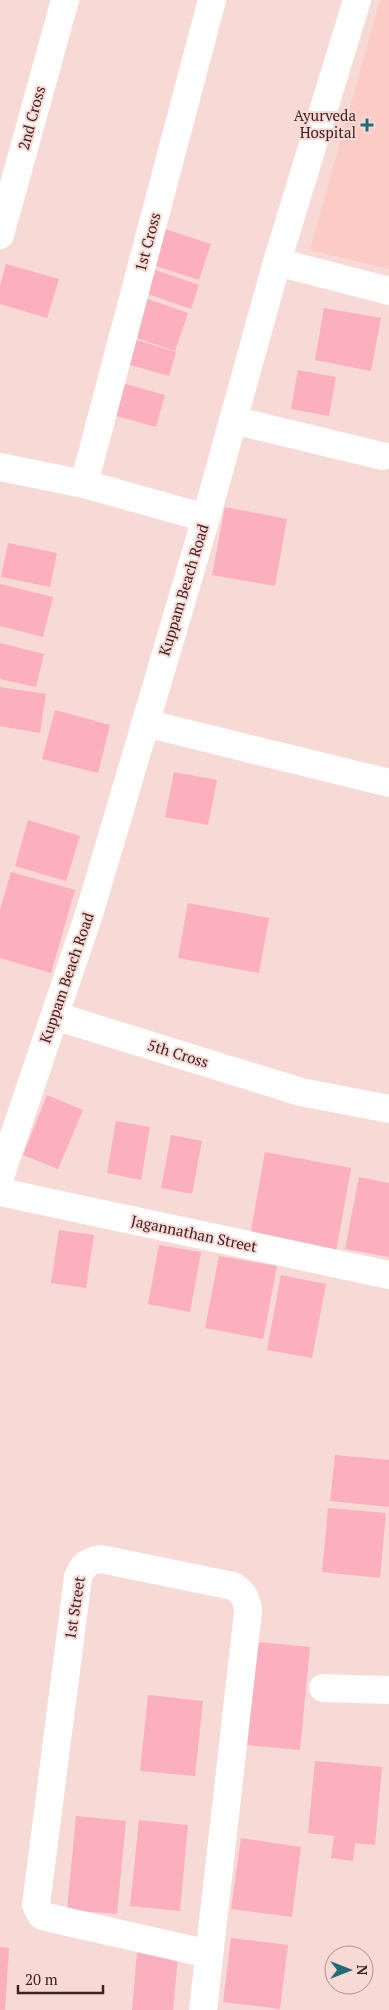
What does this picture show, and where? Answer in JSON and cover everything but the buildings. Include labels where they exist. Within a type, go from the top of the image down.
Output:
[{"type":"street","name":"2nd Cross","points":[[0,235],[65,0]]},
{"type":"street","name":"1st Cross","points":[[84,484],[212,0]]},
{"type":"street","name":"Kuppam Beach Road","points":[[0,1177],[90,911],[206,518],[277,262],[357,0]]},
{"type":"street","points":[[277,262],[389,291]]},
{"type":"street","points":[[233,420],[382,456]]},
{"type":"street","points":[[0,467],[84,484],[206,518]]},
{"type":"street","points":[[145,723],[389,782]]},
{"type":"street","name":"5th Cross","points":[[55,1016],[302,1092],[389,1109]]},
{"type":"street","name":"Jagannathan Street","points":[[0,1192],[389,1275]]},
{"type":"street","name":"1st Street","points":[[203,2010],[248,1612],[247,1601],[244,1594],[233,1586],[101,1559],[90,1561],[83,1567],[78,1577],[36,1905],[41,1915],[46,1918],[209,1954]]},
{"type":"street","points":[[322,1688],[389,1690]]},
{"type":"shaded area","name":"Ayurveda Hospital","points":[[380,0],[389,0],[389,269],[310,250]]},
{"type":"place","name":"Ayurveda Hospital","points":[[367,125]]}]
